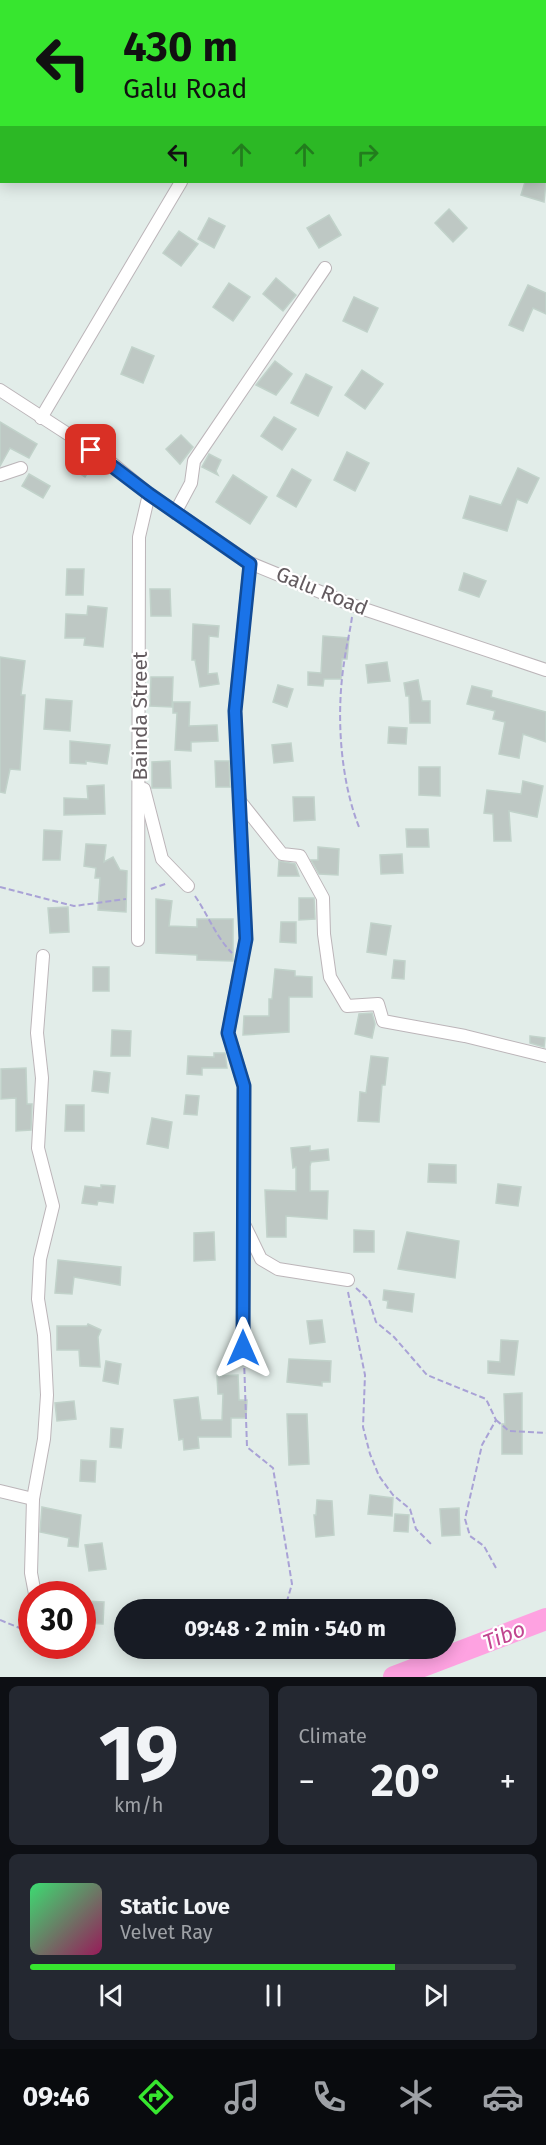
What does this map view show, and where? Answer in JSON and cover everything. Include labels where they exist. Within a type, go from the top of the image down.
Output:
[{"type":"street","points":[[41,418],[181,183]]},
{"type":"street","points":[[175,513],[191,483],[194,461],[325,268]]},
{"type":"street","name":"Galu Road","points":[[0,390],[108,460],[149,494],[250,564],[352,605],[546,670]]},
{"type":"street","points":[[0,475],[21,468]]},
{"type":"street","name":"Bainda Street","points":[[138,940],[141,780],[140,537],[149,494]]},
{"type":"street","points":[[243,1348],[244,1086],[228,1033],[246,939],[235,711],[250,564]]},
{"type":"street","points":[[141,780],[162,859],[188,886]]},
{"type":"street","points":[[239,800],[282,854],[300,856],[323,898],[324,934],[330,977],[347,1006],[378,1004],[382,1021],[475,1038],[546,1056]]},
{"type":"street","points":[[33,1581],[33,1499],[44,1439],[47,1395],[44,1335],[38,1299],[40,1259],[52,1221],[53,1206],[38,1148],[42,1078],[37,1033],[43,956]]},
{"type":"street","points":[[243,1222],[261,1259],[278,1269],[348,1280]]},
{"type":"street","points":[[0,1491],[33,1499]]},
{"type":"path","points":[[352,605],[343,665],[342,763],[359,827]]},
{"type":"path","points":[[348,1280],[369,1300],[376,1322],[394,1336],[427,1375],[486,1399],[496,1420],[509,1431],[546,1433]]},
{"type":"path","points":[[348,1280],[349,1302],[365,1375],[363,1427],[370,1454],[379,1476],[393,1495],[410,1509],[416,1529],[431,1545]]},
{"type":"path","points":[[243,1348],[247,1383],[247,1447],[273,1468],[292,1584],[288,1599]]},
{"type":"path","points":[[496,1420],[482,1445],[465,1519],[470,1536],[484,1546],[496,1568]]},
{"type":"path","points":[[0,1620],[18,1627]]},
{"type":"building","points":[[525,183],[546,183],[544,202],[521,195]]},
{"type":"building","points":[[449,209],[467,228],[453,242],[435,223]]},
{"type":"building","points":[[329,215],[341,235],[319,248],[307,228]]},
{"type":"building","points":[[209,218],[225,226],[214,248],[198,239]]},
{"type":"building","points":[[179,231],[198,244],[181,266],[163,253]]},
{"type":"building","points":[[276,278],[296,295],[283,311],[263,294]]},
{"type":"building","points":[[229,283],[250,297],[233,321],[213,307]]},
{"type":"building","points":[[528,285],[546,293],[546,314],[533,308],[523,331],[509,325]]},
{"type":"building","points":[[354,297],[378,308],[367,332],[343,321]]},
{"type":"building","points":[[132,347],[154,356],[143,383],[121,374]]},
{"type":"building","points":[[275,361],[292,374],[276,395],[256,385]]},
{"type":"building","points":[[362,370],[383,384],[365,409],[345,395]]},
{"type":"building","points":[[306,374],[332,387],[318,416],[291,403]]},
{"type":"building","points":[[274,417],[296,429],[282,450],[261,436]]},
{"type":"building","points":[[0,422],[37,444],[29,458],[10,448],[0,466]]},
{"type":"building","points":[[181,435],[193,447],[180,464],[166,449]]},
{"type":"building","points":[[75,449],[95,461],[85,477],[66,465]]},
{"type":"building","points":[[347,452],[369,463],[355,491],[334,480]]},
{"type":"building","points":[[209,454],[221,460],[216,471],[218,475],[202,467]]},
{"type":"building","points":[[518,468],[539,478],[527,503],[517,499],[507,531],[463,518],[470,496],[501,505]]},
{"type":"building","points":[[292,469],[311,480],[296,507],[277,496]]},
{"type":"building","points":[[29,474],[50,486],[43,498],[22,486]]},
{"type":"building","points":[[233,475],[267,497],[250,524],[216,502]]},
{"type":"building","points":[[67,569],[84,569],[83,595],[66,595]]},
{"type":"building","points":[[464,573],[486,581],[479,597],[459,590]]},
{"type":"building","points":[[150,589],[170,589],[171,616],[151,616]]},
{"type":"building","points":[[88,606],[107,608],[103,647],[84,645],[85,638],[65,638],[66,614],[87,615]]},
{"type":"building","points":[[193,624],[219,626],[218,637],[209,636],[208,674],[217,673],[219,684],[200,687],[195,660],[192,660]]},
{"type":"building","points":[[323,636],[349,638],[347,659],[342,659],[341,679],[324,679],[323,686],[308,685],[308,672],[321,673]]},
{"type":"building","points":[[0,657],[25,661],[21,695],[25,695],[20,770],[10,769],[5,793],[0,792]]},
{"type":"building","points":[[387,662],[390,681],[368,683],[366,665]]},
{"type":"building","points":[[151,677],[173,677],[172,707],[150,706]]},
{"type":"building","points":[[418,680],[422,701],[430,701],[430,723],[410,723],[409,696],[406,696],[404,683]]},
{"type":"building","points":[[278,685],[293,689],[287,707],[273,702]]},
{"type":"building","points":[[472,686],[492,691],[491,697],[546,712],[546,742],[523,734],[519,758],[499,754],[505,722],[493,719],[495,711],[467,704]]},
{"type":"building","points":[[46,699],[72,701],[70,731],[44,729]]},
{"type":"building","points":[[173,702],[190,702],[189,726],[217,725],[218,741],[191,742],[191,751],[175,750],[177,713],[173,713]]},
{"type":"building","points":[[389,727],[407,728],[406,744],[388,743]]},
{"type":"building","points":[[70,741],[110,745],[107,764],[86,761],[86,764],[70,763]]},
{"type":"building","points":[[291,743],[293,761],[274,763],[272,745]]},
{"type":"building","points":[[170,761],[171,788],[152,788],[152,762]]},
{"type":"building","points":[[215,761],[229,761],[230,787],[216,787]]},
{"type":"building","points":[[419,767],[440,767],[440,796],[419,795]]},
{"type":"building","points":[[523,781],[543,786],[537,817],[509,811],[511,841],[494,841],[493,814],[484,813],[487,790],[521,794]]},
{"type":"building","points":[[104,785],[105,814],[64,815],[64,798],[88,799],[87,786]]},
{"type":"building","points":[[293,797],[314,797],[315,820],[294,821]]},
{"type":"building","points":[[406,829],[428,829],[429,847],[407,847]]},
{"type":"building","points":[[44,830],[62,831],[60,860],[43,860]]},
{"type":"building","points":[[86,844],[106,845],[104,862],[113,857],[120,870],[127,871],[126,912],[98,910],[100,878],[95,878],[96,868],[84,866]]},
{"type":"building","points":[[318,847],[339,849],[338,875],[319,874],[311,860],[318,860]]},
{"type":"building","points":[[402,854],[403,873],[381,874],[380,855]]},
{"type":"building","points":[[279,861],[295,864],[299,876],[278,876]]},
{"type":"building","points":[[299,898],[314,898],[315,919],[299,920]]},
{"type":"building","points":[[156,899],[172,901],[169,926],[197,927],[197,919],[233,919],[233,961],[197,960],[197,955],[156,953]]},
{"type":"building","points":[[68,907],[69,932],[50,933],[48,908]]},
{"type":"building","points":[[281,922],[296,922],[296,943],[280,942]]},
{"type":"building","points":[[371,923],[391,926],[386,955],[367,952]]},
{"type":"building","points":[[394,960],[405,961],[404,979],[392,978]]},
{"type":"building","points":[[93,967],[109,967],[109,991],[93,991]]},
{"type":"building","points":[[275,969],[295,971],[295,976],[312,977],[312,997],[289,997],[289,1032],[243,1035],[244,1016],[269,1016],[269,999],[272,999]]},
{"type":"building","points":[[372,1013],[375,1024],[372,1038],[355,1034],[359,1014]]},
{"type":"building","points":[[112,1030],[131,1031],[130,1056],[111,1056]]},
{"type":"building","points":[[530,1036],[545,1038],[544,1047],[530,1043]]},
{"type":"building","points":[[214,1053],[225,1053],[227,1068],[202,1068],[202,1075],[187,1074],[188,1056],[214,1057]]},
{"type":"building","points":[[371,1056],[388,1058],[385,1085],[382,1085],[379,1122],[358,1121],[360,1092],[366,1093]]},
{"type":"building","points":[[26,1068],[27,1104],[32,1104],[31,1130],[16,1131],[16,1098],[1,1099],[1,1069]]},
{"type":"building","points":[[94,1071],[110,1073],[108,1093],[92,1091]]},
{"type":"building","points":[[186,1095],[199,1096],[197,1115],[184,1114]]},
{"type":"building","points":[[66,1105],[84,1105],[84,1131],[65,1131]]},
{"type":"building","points":[[152,1118],[172,1122],[168,1148],[147,1144]]},
{"type":"building","points":[[310,1146],[310,1151],[328,1149],[329,1160],[311,1162],[310,1166],[310,1191],[328,1191],[327,1219],[286,1216],[286,1237],[267,1237],[265,1190],[296,1191],[296,1167],[293,1168],[291,1148]]},
{"type":"building","points":[[429,1164],[456,1165],[456,1183],[428,1182]]},
{"type":"building","points":[[498,1184],[521,1187],[518,1206],[496,1203]]},
{"type":"building","points":[[101,1185],[115,1186],[113,1203],[98,1201],[97,1205],[82,1203],[85,1186],[101,1188]]},
{"type":"building","points":[[354,1230],[374,1231],[374,1252],[354,1252]]},
{"type":"building","points":[[214,1232],[215,1260],[194,1261],[194,1233]]},
{"type":"building","points":[[407,1232],[459,1241],[455,1278],[398,1269]]},
{"type":"building","points":[[58,1260],[121,1267],[120,1285],[74,1277],[72,1294],[55,1293]]},
{"type":"building","points":[[384,1290],[414,1294],[412,1312],[387,1308],[388,1301],[383,1300]]},
{"type":"building","points":[[322,1320],[325,1342],[310,1344],[307,1321]]},
{"type":"building","points":[[88,1324],[101,1330],[98,1337],[100,1367],[80,1366],[79,1350],[57,1350],[57,1326],[87,1326]]},
{"type":"building","points":[[501,1340],[518,1341],[514,1375],[488,1373],[488,1361],[500,1362]]},
{"type":"building","points":[[289,1359],[331,1361],[330,1382],[322,1382],[322,1386],[287,1382]]},
{"type":"building","points":[[106,1361],[121,1364],[118,1384],[103,1381]]},
{"type":"building","points":[[238,1375],[239,1400],[247,1400],[246,1418],[231,1418],[231,1437],[198,1437],[199,1448],[184,1450],[183,1439],[179,1440],[174,1400],[198,1397],[201,1420],[222,1420],[223,1394],[218,1394],[217,1376]]},
{"type":"building","points":[[522,1393],[522,1454],[502,1454],[502,1424],[505,1424],[504,1394]]},
{"type":"building","points":[[74,1401],[76,1419],[57,1421],[55,1403]]},
{"type":"building","points":[[287,1414],[307,1414],[309,1464],[289,1465]]},
{"type":"building","points":[[111,1428],[123,1429],[121,1448],[110,1447]]},
{"type":"building","points":[[81,1460],[96,1461],[95,1482],[80,1481]]},
{"type":"building","points":[[370,1495],[393,1498],[392,1516],[368,1514]]},
{"type":"building","points":[[317,1500],[332,1501],[334,1535],[316,1537],[314,1515],[316,1515]]},
{"type":"building","points":[[42,1507],[81,1515],[78,1547],[68,1546],[69,1538],[40,1532]]},
{"type":"building","points":[[459,1508],[460,1535],[442,1536],[440,1509]]},
{"type":"building","points":[[395,1514],[409,1515],[408,1532],[394,1531]]},
{"type":"building","points":[[102,1543],[106,1569],[89,1571],[85,1545]]},
{"type":"building","points":[[96,1602],[104,1602],[103,1624],[96,1624]]},
{"type":"waterway","name":"Tibo","points":[[394,1677],[546,1619]]},
{"type":"route","points":[[91,450],[108,460],[149,494],[250,564],[235,711],[246,939],[228,1033],[244,1086],[243,1348]]}]
